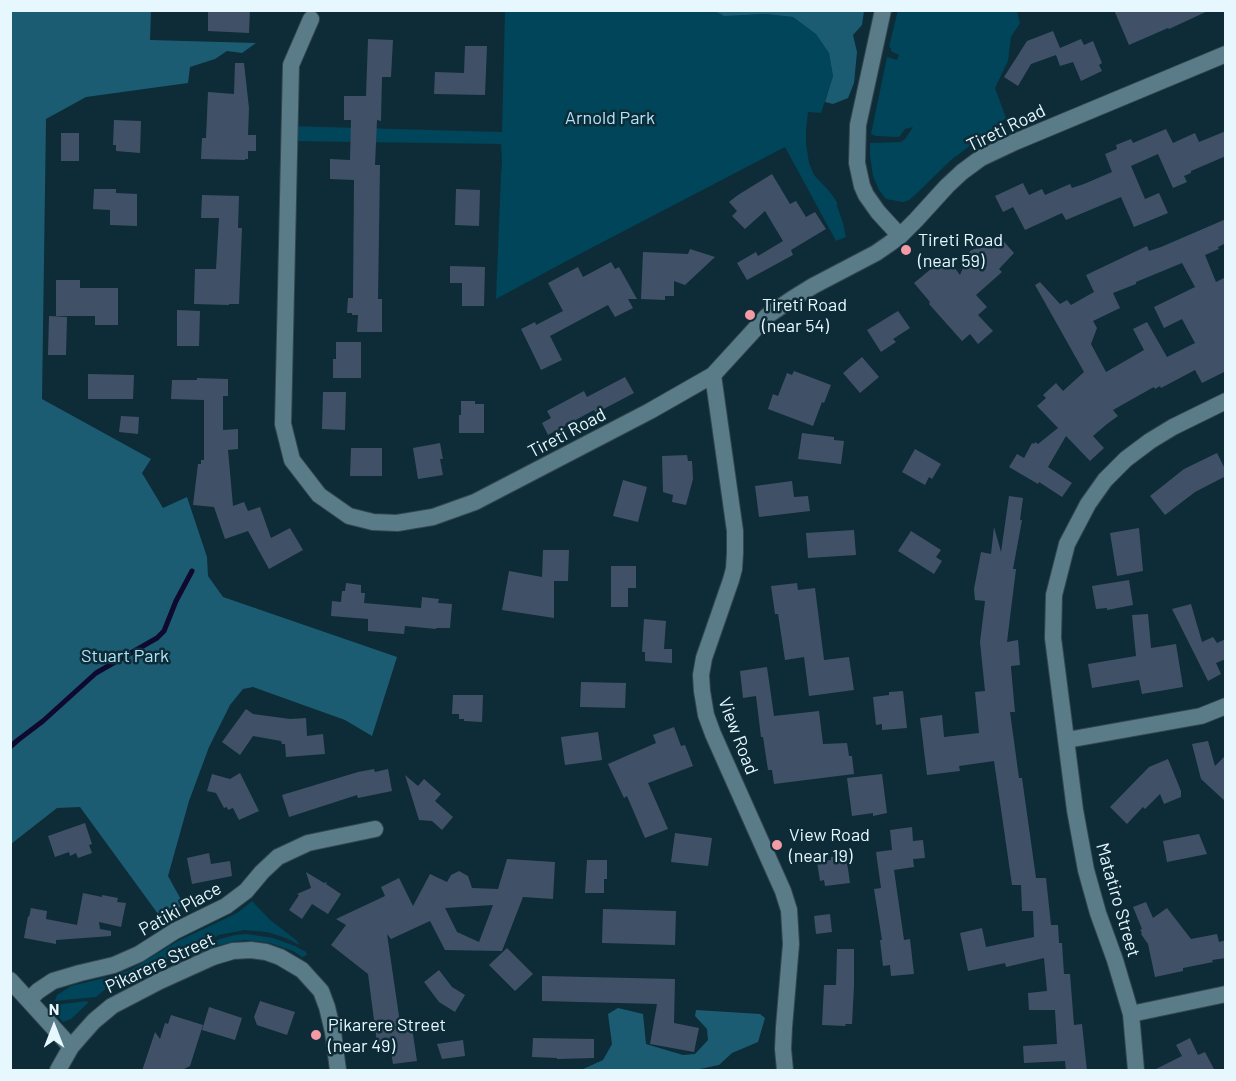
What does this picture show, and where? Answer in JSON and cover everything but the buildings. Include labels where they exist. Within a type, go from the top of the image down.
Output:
[{"type":"street","points":[[884,10],[858,125],[857,163],[866,195],[900,236]]},
{"type":"street","name":"Tireti Road","points":[[311,19],[291,65],[283,424],[292,460],[319,495],[350,516],[373,522],[397,523],[433,517],[475,502],[592,442],[713,375],[767,316],[806,290],[876,254],[900,236],[947,186],[981,158],[1226,54]]},
{"type":"street","name":"View Road","points":[[713,375],[735,531],[735,553],[731,580],[704,658],[701,675],[702,691],[706,715],[783,891],[789,910],[791,944],[784,1027],[785,1071]]},
{"type":"street","name":"Matatiro Street","points":[[1136,1071],[1131,1014],[1086,870],[1075,810],[1053,638],[1054,595],[1067,544],[1088,504],[1104,480],[1150,441],[1226,400]]},
{"type":"street","points":[[1067,740],[1201,716],[1226,706]]},
{"type":"street","name":"Patiki Place","points":[[29,1000],[53,981],[114,965],[139,954],[175,931],[226,906],[246,891],[278,857],[308,843],[375,829]]},
{"type":"street","name":"Pikarere Street","points":[[58,1071],[71,1047],[94,1020],[112,1006],[213,957],[233,951],[250,950],[266,952],[288,961],[302,970],[321,991],[333,1032],[338,1071]]},
{"type":"street","points":[[10,980],[71,1047]]},
{"type":"street","points":[[1131,1014],[1226,994]]},
{"type":"green space","name":"Stuart Park","points":[[11,10],[151,11],[150,40],[256,43],[242,53],[227,51],[215,59],[190,67],[188,83],[86,97],[46,119],[42,399],[151,459],[142,473],[163,508],[187,497],[207,557],[208,576],[223,597],[397,657],[372,736],[345,720],[253,687],[243,689],[230,705],[209,747],[189,801],[168,876],[184,905],[161,918],[80,807],[57,808],[11,844]]},
{"type":"green space","name":"Arnold Park","points":[[715,10],[724,16],[766,14],[793,17],[817,34],[829,53],[833,76],[821,113],[808,112],[806,144],[809,163],[814,175],[837,202],[846,237],[836,241],[785,147],[496,299],[501,144],[289,141],[289,126],[502,132],[505,11]]},
{"type":"green space","points":[[898,10],[1017,11],[1020,23],[1011,37],[1008,61],[995,88],[1006,118],[995,126],[999,132],[971,145],[951,160],[915,195],[903,202],[886,199],[879,190],[873,176],[870,156],[870,143],[901,142],[913,127],[905,129],[898,137],[871,134],[887,57],[897,60],[899,55],[891,51],[889,47]]},
{"type":"green space","points":[[715,11],[864,11],[862,25],[853,35],[857,52],[854,83],[848,98],[833,104],[825,102],[833,76],[829,53],[816,34],[793,17],[766,14],[724,16]]},
{"type":"green space","points":[[252,901],[300,945],[267,932],[244,930],[219,935],[126,977],[96,997],[55,1001],[57,995],[71,986],[132,969],[178,941],[237,913]]},
{"type":"green space","points":[[247,934],[273,938],[295,946],[307,955],[302,957],[293,951],[270,943],[244,940],[217,946],[195,956],[189,954],[220,939]]},
{"type":"green space","points":[[87,1001],[88,1003],[71,1019],[63,1022],[55,1013],[54,1005]]},
{"type":"green space","points":[[618,1008],[643,1014],[646,1044],[683,1055],[695,1054],[708,1040],[707,1029],[695,1016],[696,1010],[760,1014],[765,1018],[758,1042],[732,1053],[719,1065],[695,1070],[581,1070],[603,1060],[612,1044],[608,1014]]},
{"type":"waterway","points":[[10,747],[43,721],[96,673],[157,638],[164,631],[176,601],[192,571]]},
{"type":"place","name":"Tireti Road (near 59)","points":[[906,250]]},
{"type":"place","name":"Tireti Road (near 54)","points":[[750,315]]},
{"type":"place","name":"View Road (near 19)","points":[[777,845]]},
{"type":"place","name":"Pikarere Street (near 49)","points":[[316,1035]]}]
